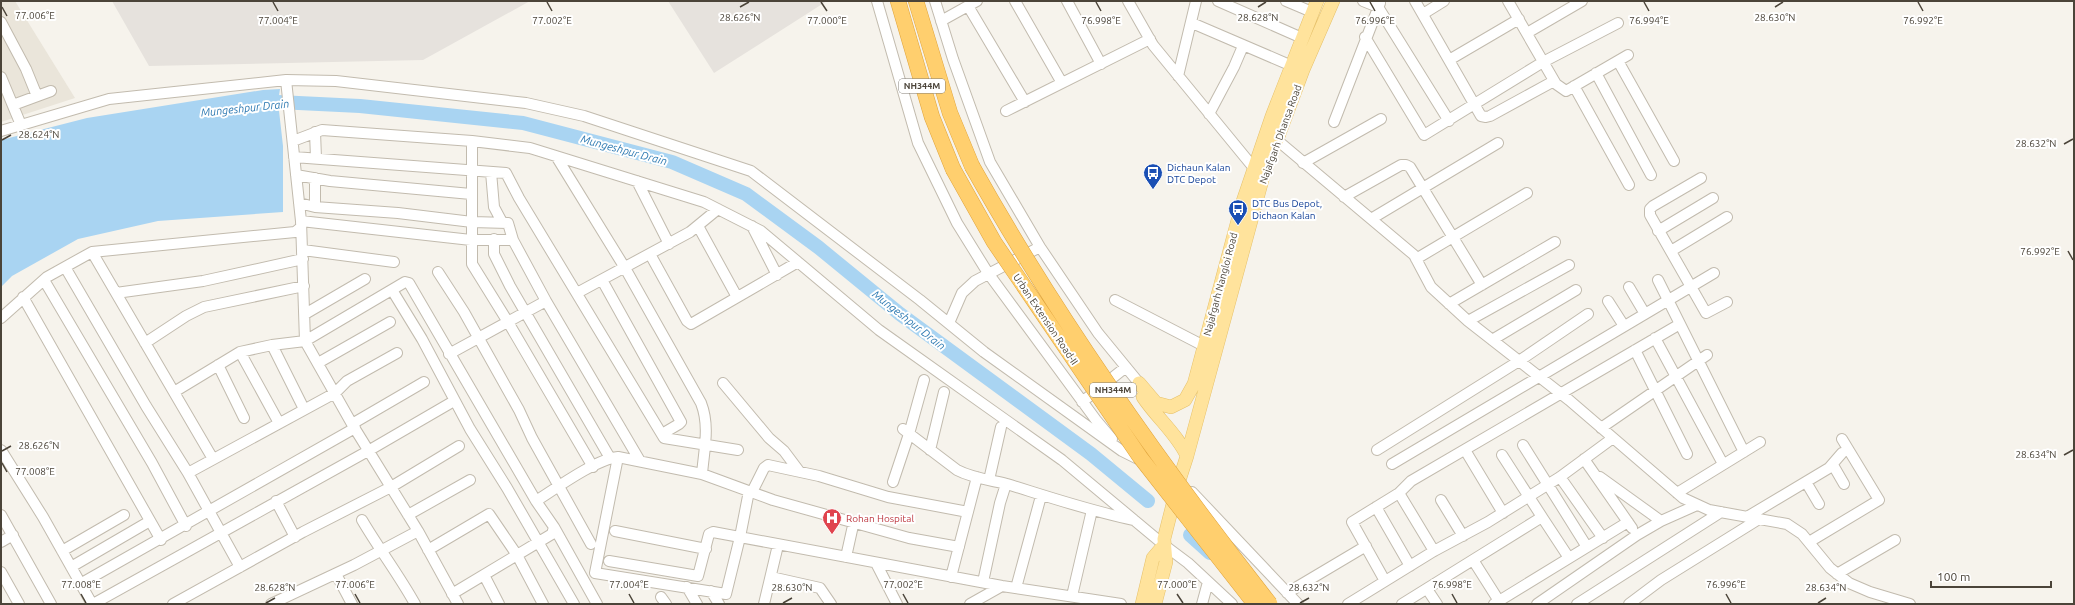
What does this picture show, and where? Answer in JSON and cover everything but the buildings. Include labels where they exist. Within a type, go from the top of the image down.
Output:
[{"type":"highway","name":"Urban Extension Road-II","points":[[898,1],[932,117],[953,170],[994,242],[1136,450],[1255,604]]},
{"type":"highway","name":"Urban Extension Road-II","points":[[916,1],[950,113],[972,166],[1009,233],[1153,449],[1270,604]]},
{"type":"main road","name":"Najafgarh Dhansa Road","points":[[1271,137],[1303,70],[1333,1]]},
{"type":"main road","name":"Najafgarh Nangloi Road","points":[[1139,383],[1156,403],[1172,407],[1179,405],[1188,395],[1194,384],[1204,346],[1232,264],[1258,173],[1271,137],[1292,66],[1314,6]]},
{"type":"main road","points":[[1155,604],[1166,562],[1164,545],[1178,481],[1187,456],[1232,264]]},
{"type":"main road","points":[[1139,383],[1143,397],[1153,412],[1181,444],[1187,456]]},
{"type":"main road","points":[[1142,604],[1153,558],[1164,545]]},
{"type":"street","points":[[877,1],[918,143],[957,223],[988,273],[1082,402],[1122,451]]},
{"type":"street","points":[[935,1],[952,59],[990,162],[1040,247],[1098,333],[1139,383]]},
{"type":"street","points":[[1015,1],[1062,83]]},
{"type":"street","points":[[1067,1],[1101,64]]},
{"type":"street","points":[[1128,1],[1150,39],[1208,114],[1258,173]]},
{"type":"street","points":[[1178,76],[1192,23],[1196,1]]},
{"type":"street","points":[[1218,1],[1302,38]]},
{"type":"street","points":[[1286,1],[1314,6]]},
{"type":"street","points":[[1363,1],[1379,4],[1449,121]]},
{"type":"street","points":[[1415,1],[1481,116],[1486,117],[1554,81]]},
{"type":"street","points":[[1422,14],[1444,1]]},
{"type":"street","points":[[1508,1],[1554,81],[1566,91],[1628,55]]},
{"type":"street","points":[[1527,33],[1582,1]]},
{"type":"street","points":[[941,21],[972,4],[1025,102]]},
{"type":"street","points":[[1334,122],[1365,37],[1379,4]]},
{"type":"street","points":[[1449,60],[1519,19]]},
{"type":"street","points":[[1,22],[26,69],[37,96]]},
{"type":"street","points":[[1192,23],[1292,66]]},
{"type":"street","points":[[1365,37],[1422,134],[1427,134],[1543,62],[1618,23]]},
{"type":"street","points":[[1006,111],[1150,39]]},
{"type":"street","points":[[1208,114],[1234,67],[1243,46]]},
{"type":"street","points":[[1618,61],[1674,161]]},
{"type":"street","points":[[1596,73],[1651,175]]},
{"type":"street","points":[[1,77],[21,125]]},
{"type":"street","points":[[286,80],[301,224],[305,341],[368,451],[418,531],[458,604]]},
{"type":"street","points":[[1,131],[109,99],[286,80],[336,81],[526,103],[584,116],[751,172],[1008,369],[1122,451],[1178,481],[1298,604]]},
{"type":"street","points":[[1574,86],[1628,185]]},
{"type":"street","points":[[13,105],[50,91]]},
{"type":"street","points":[[1303,163],[1381,119]]},
{"type":"street","points":[[292,141],[322,130],[472,141],[530,148],[704,202],[761,231],[879,330],[1062,460],[1164,545],[1188,563],[1230,603]]},
{"type":"street","points":[[316,132],[316,158]]},
{"type":"street","points":[[1271,137],[1416,259],[1428,284],[1468,321],[1561,394],[1677,493],[1697,505],[1721,512],[1787,524],[1802,534],[1837,574],[1849,583],[1870,592],[1910,604]]},
{"type":"street","points":[[472,141],[472,264],[508,322],[593,467]]},
{"type":"street","points":[[1370,219],[1498,143]]},
{"type":"street","points":[[556,156],[625,268],[700,402],[706,420],[702,474]]},
{"type":"street","points":[[294,157],[506,173],[519,198],[662,434],[666,438],[738,450]]},
{"type":"street","points":[[1344,197],[1401,165],[1410,167],[1482,285]]},
{"type":"street","points":[[491,172],[494,207],[502,222]]},
{"type":"street","points":[[296,175],[471,194]]},
{"type":"street","points":[[315,178],[315,207]]},
{"type":"street","points":[[1702,178],[1650,209],[1650,215],[1706,313],[1726,302]]},
{"type":"street","points":[[637,181],[668,244]]},
{"type":"street","points":[[1416,259],[1527,193]]},
{"type":"street","points":[[1658,231],[1713,198]]},
{"type":"street","points":[[299,203],[315,207],[398,213],[472,222],[502,222],[509,225],[514,240],[546,301],[640,461]]},
{"type":"street","points":[[577,293],[668,244],[698,226],[718,209]]},
{"type":"street","points":[[1671,251],[1727,218]]},
{"type":"street","points":[[301,224],[471,240],[514,240]]},
{"type":"street","points":[[1,318],[44,280],[92,252],[295,232],[301,224]]},
{"type":"street","points":[[698,226],[737,297]]},
{"type":"street","points":[[752,226],[777,275]]},
{"type":"street","points":[[494,239],[494,254],[510,286],[614,457],[595,573],[726,594],[750,492],[766,466],[798,471],[888,497],[968,512]]},
{"type":"street","points":[[1449,304],[1555,242]]},
{"type":"street","points":[[949,323],[962,293],[975,281],[1040,247]]},
{"type":"street","points":[[92,252],[213,459]]},
{"type":"street","points":[[650,254],[689,323],[694,322],[798,262]]},
{"type":"street","points":[[116,293],[196,282],[303,255],[394,262]]},
{"type":"street","points":[[1468,321],[1569,265]]},
{"type":"street","points":[[65,267],[146,406],[188,472],[209,513],[240,567]]},
{"type":"street","points":[[438,272],[478,339],[591,544]]},
{"type":"street","points":[[1392,464],[1714,273]]},
{"type":"street","points":[[304,314],[365,279]]},
{"type":"street","points":[[44,280],[152,463],[186,526]]},
{"type":"street","points":[[602,280],[679,417],[679,424],[662,434]]},
{"type":"street","points":[[1658,280],[1680,324],[1703,358],[1744,452]]},
{"type":"street","points":[[174,392],[240,352],[272,345],[305,341],[405,282],[409,283],[536,501],[554,527],[597,604]]},
{"type":"street","points":[[145,342],[186,316],[204,307],[304,286]]},
{"type":"street","points":[[1629,287],[1645,314]]},
{"type":"street","points":[[392,290],[422,339],[454,401],[574,604]]},
{"type":"street","points":[[1492,340],[1576,290]]},
{"type":"street","points":[[23,297],[161,540]]},
{"type":"street","points":[[1115,300],[1204,346]]},
{"type":"street","points":[[449,354],[546,301]]},
{"type":"street","points":[[1608,301],[1624,326]]},
{"type":"street","points":[[1377,450],[1519,361],[1588,314]]},
{"type":"street","points":[[318,363],[390,322]]},
{"type":"street","points":[[1385,581],[1352,522],[1399,493],[1411,481],[1680,324]]},
{"type":"street","points":[[1655,338],[1723,464]]},
{"type":"street","points":[[272,345],[304,409]]},
{"type":"street","points":[[1635,350],[1688,454]]},
{"type":"street","points":[[240,352],[279,423]]},
{"type":"street","points":[[188,472],[335,393],[347,381],[397,353]]},
{"type":"street","points":[[1601,428],[1703,358]]},
{"type":"street","points":[[218,365],[244,418]]},
{"type":"street","points":[[1082,402],[1126,367]]},
{"type":"street","points":[[893,482],[906,432],[924,380]]},
{"type":"street","points":[[80,584],[209,513],[424,382]]},
{"type":"street","points":[[723,383],[769,438],[784,451],[798,471]]},
{"type":"street","points":[[930,450],[944,392]]},
{"type":"street","points":[[1,450],[92,604],[368,451],[454,401]]},
{"type":"street","points":[[989,480],[1002,427]]},
{"type":"street","points":[[906,432],[956,470],[1006,484],[1041,496],[1135,521]]},
{"type":"street","points":[[1348,604],[1434,551],[1503,513],[1560,477],[1612,438]]},
{"type":"street","points":[[1809,542],[1878,500],[1842,439]]},
{"type":"street","points":[[1677,493],[1760,442]]},
{"type":"street","points":[[1523,445],[1587,547]]},
{"type":"street","points":[[174,604],[295,537],[391,487],[459,446]]},
{"type":"street","points":[[1465,450],[1503,513]]},
{"type":"street","points":[[1747,517],[1833,465],[1842,454]]},
{"type":"street","points":[[1502,455],[1569,558]]},
{"type":"street","points":[[536,501],[593,467],[614,457],[702,474],[773,500],[854,521],[908,538],[959,547]]},
{"type":"street","points":[[1584,458],[1637,535]]},
{"type":"street","points":[[1833,465],[1844,484]]},
{"type":"street","points":[[1594,473],[1660,521]]},
{"type":"street","points":[[951,576],[978,477]]},
{"type":"street","points":[[1560,477],[1602,538]]},
{"type":"street","points":[[408,515],[470,480]]},
{"type":"street","points":[[1806,482],[1819,504]]},
{"type":"street","points":[[983,582],[1000,503],[1006,484]]},
{"type":"street","points":[[1399,493],[1434,551]]},
{"type":"street","points":[[1016,588],[1041,496]]},
{"type":"street","points":[[1441,500],[1463,536]]},
{"type":"street","points":[[276,501],[295,537]]},
{"type":"street","points":[[1537,604],[1637,535],[1660,521],[1697,505]]},
{"type":"street","points":[[1376,507],[1410,566]]},
{"type":"street","points":[[1072,596],[1092,510]]},
{"type":"street","points":[[1577,604],[1721,512]]},
{"type":"street","points":[[428,550],[489,514],[517,555],[543,604]]},
{"type":"street","points":[[1,515],[51,604]]},
{"type":"street","points":[[62,551],[124,515]]},
{"type":"street","points":[[1402,604],[1542,517]]},
{"type":"street","points":[[1629,604],[1661,580],[1759,519]]},
{"type":"street","points":[[362,520],[380,551],[403,582],[415,604]]},
{"type":"street","points":[[71,567],[150,521]]},
{"type":"street","points":[[846,558],[854,521]]},
{"type":"street","points":[[1473,560],[1497,602],[1628,522]]},
{"type":"street","points":[[452,594],[552,534],[554,527]]},
{"type":"street","points":[[615,530],[706,549]]},
{"type":"street","points":[[271,604],[336,574],[418,531]]},
{"type":"street","points":[[609,561],[696,577],[698,575],[711,532],[1002,586],[1072,596],[1094,602],[1121,604]]},
{"type":"street","points":[[1,542],[12,535]]},
{"type":"street","points":[[1837,574],[1895,540]]},
{"type":"street","points":[[764,604],[778,545]]},
{"type":"street","points":[[1287,593],[1366,546]]},
{"type":"street","points":[[876,563],[897,604]]},
{"type":"street","points":[[1,572],[19,604]]},
{"type":"street","points":[[336,574],[352,604]]},
{"type":"street","points":[[484,575],[500,604]]},
{"type":"street","points":[[770,577],[820,588],[831,604]]},
{"type":"street","points":[[1202,604],[1208,582]]},
{"type":"street","points":[[970,604],[1002,586]]},
{"type":"street","points":[[687,588],[697,604]]},
{"type":"street","points":[[1427,589],[1436,604]]},
{"type":"street","points":[[711,591],[719,604]]},
{"type":"shaded area","points":[[1,1],[15,1],[75,98],[1,122]]},
{"type":"shaded area","points":[[112,1],[530,1],[423,60],[149,66]]},
{"type":"shaded area","points":[[668,1],[827,1],[714,73]]},
{"type":"water","points":[[280,89],[278,102],[283,146],[283,212],[158,221],[78,239],[12,276],[1,287],[1,140],[87,118],[263,90]]},
{"type":"waterway","name":"Mungeshpur Drain","points":[[261,106],[278,102],[360,106],[523,123],[672,162],[746,194],[818,247],[900,314],[1091,454],[1148,501]]},
{"type":"waterway","name":"Mungeshpur Drain","points":[[1190,535],[1210,553]]},
{"type":"place","name":"Dichaun Kalan DTC Depot","points":[[1153,190]]},
{"type":"place","name":"DTC Bus Depot, Dichaon Kalan","points":[[1238,226]]},
{"type":"place","name":"Rohan Hospital","points":[[832,535]]}]
